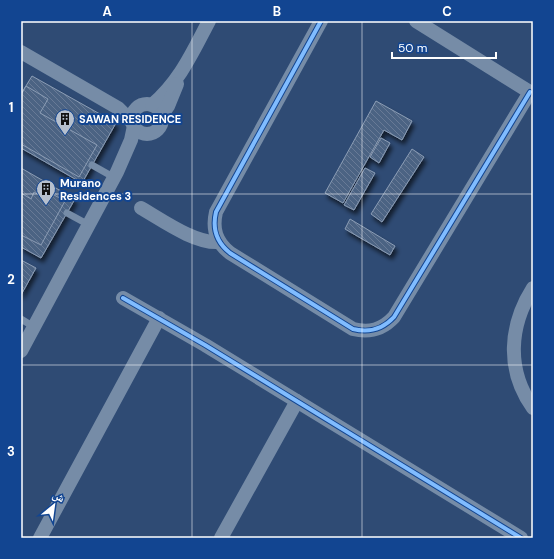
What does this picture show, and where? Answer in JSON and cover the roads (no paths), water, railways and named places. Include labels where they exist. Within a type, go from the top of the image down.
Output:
[{"type":"street","points":[[21,351],[116,175],[131,140],[133,124],[132,118],[135,110],[147,105],[168,90],[181,72],[209,21]]},
{"type":"street","points":[[321,21],[216,212],[214,228],[220,242],[230,253],[353,329],[368,331],[383,327],[399,310],[532,93],[416,21]]},
{"type":"street","points":[[21,52],[118,108],[133,124],[136,130],[144,133],[153,132]]},
{"type":"street","points":[[116,175],[139,145],[160,126],[161,116],[173,95],[181,72]]},
{"type":"street","points":[[68,78],[87,81],[119,99],[130,103],[156,107],[161,116]]},
{"type":"street","points":[[141,208],[198,239],[212,243],[220,242]]},
{"type":"street","points":[[533,288],[517,322],[514,346],[520,382],[533,408]]},
{"type":"street","points":[[124,298],[297,401],[521,538]]},
{"type":"street","points":[[40,538],[159,318]]},
{"type":"street","points":[[222,538],[297,401]]},
{"type":"lane","points":[[92,165],[116,175]]},
{"type":"lane","points":[[67,213],[89,225]]},
{"type":"lane","points":[[21,319],[34,327]]},
{"type":"place","name":"SAWAN RESIDENCE","points":[[65,136]]},
{"type":"place","name":"Murano Residences 3","points":[[46,206]]}]
